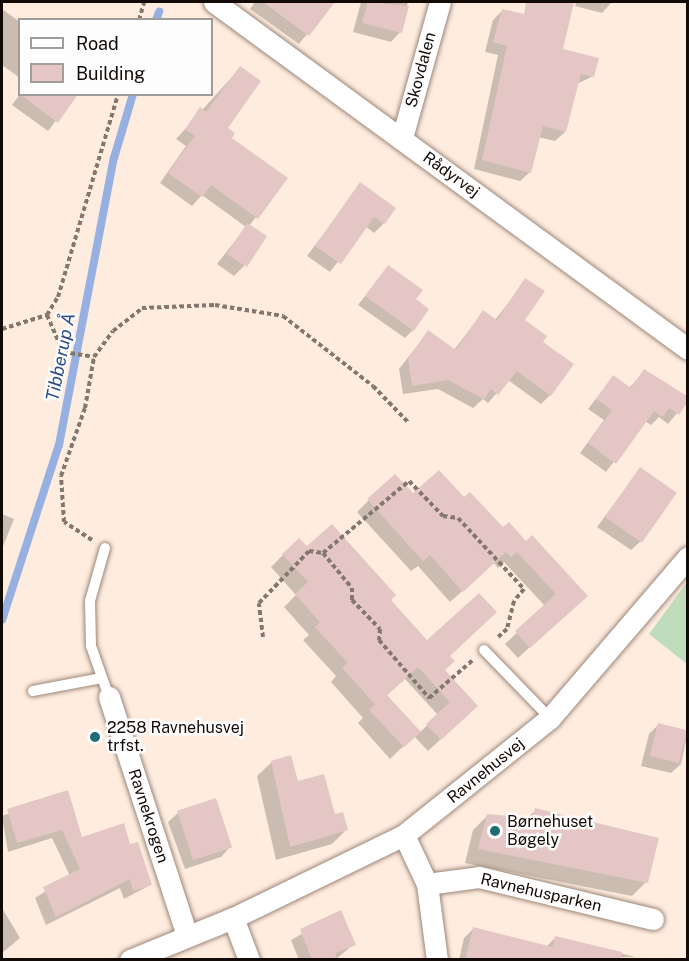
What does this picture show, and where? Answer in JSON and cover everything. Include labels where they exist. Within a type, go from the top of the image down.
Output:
[{"type":"street","name":"Rådyrvej","points":[[214,2],[687,349]]},
{"type":"street","name":"Skovdalen","points":[[402,138],[440,2]]},
{"type":"street","name":"Ravnehusvej","points":[[130,960],[232,918],[404,835],[550,718],[687,557]]},
{"type":"street","name":"Ravnekrogen","points":[[106,687],[187,935]]},
{"type":"street","points":[[404,835],[428,884],[437,960]]},
{"type":"street","name":"Ravnehusparken","points":[[428,884],[479,877],[653,919]]},
{"type":"street","points":[[232,918],[249,960]]},
{"type":"lane","points":[[33,691],[106,687],[91,646],[90,601],[105,548]]},
{"type":"lane","points":[[484,650],[550,718]]},
{"type":"path","points":[[140,18],[144,2]]},
{"type":"path","points":[[2,329],[47,315],[68,277],[117,96]]},
{"type":"path","points":[[105,548],[64,522],[61,476],[85,408],[94,357],[113,331],[142,308],[215,304],[283,316],[373,386],[409,423]]},
{"type":"path","points":[[47,315],[63,352],[94,357]]},
{"type":"path","points":[[262,638],[259,603],[309,551],[324,554],[352,588],[352,600],[380,629],[379,640],[429,698],[507,629],[514,601],[524,589],[458,518],[443,516],[409,481],[324,554]]},
{"type":"green space","points":[[687,582],[687,664],[649,634]]},
{"type":"building","points":[[263,2],[335,2],[309,36]]},
{"type":"building","points":[[368,2],[409,6],[402,33],[362,23]]},
{"type":"building","points":[[526,2],[574,2],[563,49],[599,58],[594,77],[581,74],[566,132],[543,126],[531,173],[482,160],[507,46],[493,42],[502,9],[524,14]]},
{"type":"building","points":[[240,66],[261,81],[228,128],[235,133],[232,138],[288,178],[258,219],[211,185],[202,197],[168,173],[195,136],[185,129],[200,107],[206,112]]},
{"type":"building","points":[[23,96],[77,96],[58,123]]},
{"type":"building","points":[[360,182],[396,208],[385,224],[374,217],[341,264],[315,246]]},
{"type":"building","points":[[247,223],[267,236],[247,267],[227,254]]},
{"type":"building","points":[[388,265],[423,290],[416,299],[429,309],[414,331],[365,296]]},
{"type":"building","points":[[525,278],[545,291],[525,320],[547,336],[543,342],[574,364],[551,396],[517,371],[498,395],[491,389],[484,399],[448,380],[412,386],[408,359],[428,330],[456,350],[483,310],[497,320]]},
{"type":"building","points":[[644,369],[687,396],[687,403],[679,415],[669,408],[662,417],[654,411],[616,464],[588,443],[612,410],[596,399],[613,375],[631,388]]},
{"type":"building","points":[[640,467],[677,493],[642,543],[605,517]]},
{"type":"building","points":[[439,470],[464,497],[470,492],[503,527],[509,522],[526,541],[532,535],[588,596],[530,648],[515,631],[556,594],[517,552],[511,557],[506,552],[463,592],[430,555],[423,561],[367,499],[395,474],[413,493]]},
{"type":"building","points":[[332,524],[396,595],[391,600],[427,640],[479,593],[497,612],[450,656],[455,661],[445,670],[478,706],[441,740],[426,724],[450,702],[418,667],[387,695],[421,732],[404,747],[369,710],[375,704],[342,668],[348,663],[315,627],[320,622],[295,594],[308,582],[282,554],[299,538],[307,546]]},
{"type":"building","points":[[658,723],[687,730],[679,763],[650,756]]},
{"type":"building","points":[[291,755],[298,781],[324,774],[335,814],[343,812],[348,830],[290,847],[271,761]]},
{"type":"building","points":[[68,790],[82,837],[124,823],[130,844],[138,842],[152,885],[133,891],[130,879],[56,917],[43,887],[80,869],[62,830],[17,843],[7,809]]},
{"type":"building","points":[[216,798],[232,847],[193,860],[177,811]]},
{"type":"building","points":[[535,808],[659,838],[648,883],[478,849],[487,814],[533,818]]},
{"type":"building","points":[[341,910],[356,945],[335,953],[338,960],[312,960],[300,929]]},
{"type":"building","points":[[473,927],[553,947],[555,936],[622,952],[621,960],[465,960]]},
{"type":"waterway","name":"Tibberup Å","points":[[157,18],[159,12]]},
{"type":"waterway","name":"Tibberup Å","points":[[2,620],[59,445],[114,158],[132,96]]},
{"type":"place","name":"2258 Ravnehusvej trfst.","points":[[95,737]]},
{"type":"place","name":"Børnehuset Bøgely","points":[[495,831]]}]
